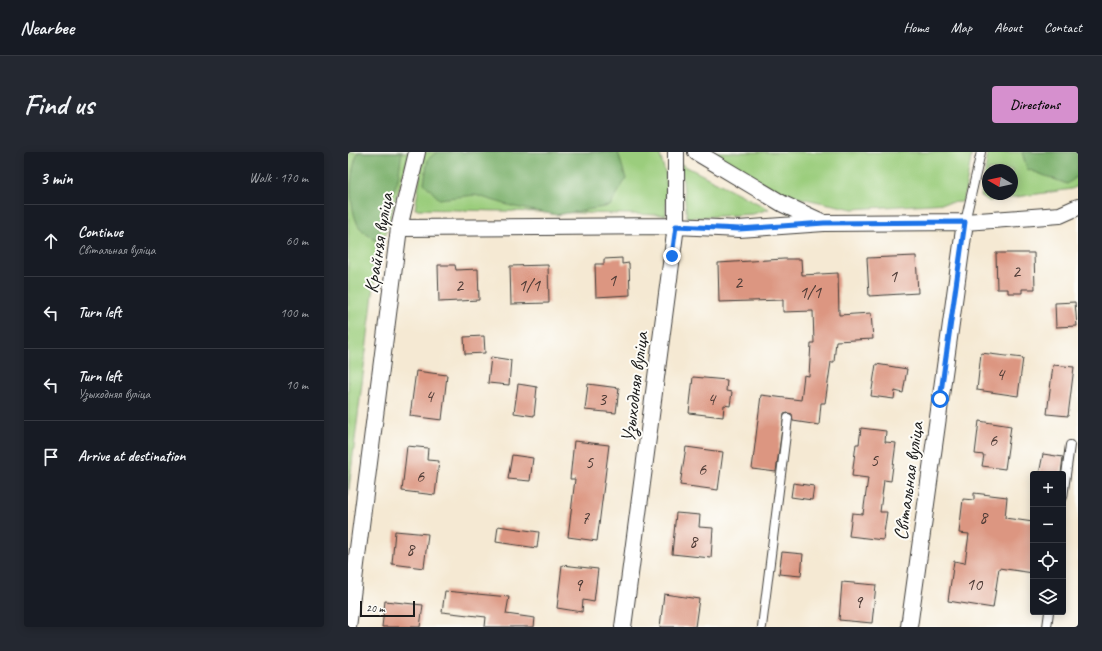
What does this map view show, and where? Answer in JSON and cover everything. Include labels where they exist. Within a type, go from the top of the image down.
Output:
[{"type":"street","name":"Крайняя вуліца","points":[[348,627],[399,228],[417,152]]},
{"type":"street","name":"Узыходняя вуліца","points":[[624,627],[676,226],[676,152]]},
{"type":"street","points":[[696,152],[783,204],[824,223]]},
{"type":"street","points":[[399,228],[676,226],[739,229],[824,223],[965,222],[1060,215],[1078,207]]},
{"type":"street","name":"Світальная вуліца","points":[[909,627],[965,222]]},
{"type":"lane","points":[[965,222],[981,152]]},
{"type":"lane","points":[[762,627],[788,418]]},
{"type":"lane","points":[[1066,475],[1070,445]]},
{"type":"lane","points":[[1047,627],[1049,615]]},
{"type":"green space","points":[[348,152],[410,152],[377,262],[348,496]]},
{"type":"green space","points":[[358,152],[402,152],[398,179],[376,241],[359,227],[353,210],[351,200],[351,180]]},
{"type":"green space","points":[[424,152],[659,152],[666,175],[666,215],[415,209]]},
{"type":"green space","points":[[437,152],[618,152],[626,179],[610,206],[556,215],[515,207],[475,195],[439,199],[424,183],[428,159]]},
{"type":"green space","points":[[709,152],[972,152],[962,202],[853,209],[786,195],[745,175]]},
{"type":"green space","points":[[988,152],[1078,152],[1078,186],[1072,189],[1018,197],[1018,164],[986,164]]},
{"type":"green space","points":[[1022,152],[1078,152],[1078,176],[1067,184],[1027,169]]},
{"type":"green space","points":[[681,164],[769,209],[753,214],[687,218]]},
{"type":"building","points":[[996,253],[1034,253],[1035,289],[1022,289],[1022,293],[1008,293],[1008,289],[997,289]]},
{"type":"building","points":[[916,256],[918,293],[869,296],[867,258]]},
{"type":"building","points":[[622,258],[622,264],[629,263],[630,295],[596,297],[595,264],[604,264],[604,259]]},
{"type":"building","points":[[801,259],[802,275],[838,273],[839,315],[871,313],[873,339],[836,341],[834,362],[831,362],[825,403],[821,403],[819,425],[793,421],[792,414],[784,414],[776,472],[752,469],[761,395],[801,400],[804,375],[809,376],[811,343],[814,343],[813,311],[783,312],[783,300],[719,302],[718,263]]},
{"type":"building","points":[[438,265],[455,265],[456,270],[478,269],[479,300],[439,302]]},
{"type":"building","points":[[548,265],[549,303],[511,304],[510,266]]},
{"type":"building","points":[[1075,302],[1077,326],[1056,327],[1055,303]]},
{"type":"building","points":[[484,336],[485,353],[465,354],[464,337]]},
{"type":"building","points":[[981,353],[1023,358],[1018,396],[977,390]]},
{"type":"building","points":[[491,357],[511,360],[509,385],[488,383]]},
{"type":"building","points":[[876,364],[907,369],[903,393],[895,391],[894,399],[871,396]]},
{"type":"building","points":[[1053,365],[1074,367],[1068,416],[1047,414]]},
{"type":"building","points":[[416,371],[447,375],[442,420],[410,416]]},
{"type":"building","points":[[693,377],[727,380],[726,391],[732,392],[730,406],[724,405],[723,417],[689,413]]},
{"type":"building","points":[[518,384],[537,387],[534,416],[514,413]]},
{"type":"building","points":[[588,384],[619,388],[616,413],[585,410]]},
{"type":"building","points":[[979,421],[1011,426],[1005,469],[982,466],[984,455],[975,454]]},
{"type":"building","points":[[861,428],[886,431],[885,442],[896,443],[891,481],[884,480],[880,512],[887,512],[883,540],[849,536],[852,513],[863,514],[868,478],[852,476],[856,444],[859,444]]},
{"type":"building","points":[[574,441],[609,445],[597,541],[568,537],[575,479],[570,479]]},
{"type":"building","points":[[407,446],[428,448],[427,460],[439,461],[435,495],[402,491]]},
{"type":"building","points":[[686,447],[723,452],[718,490],[680,485]]},
{"type":"building","points":[[1043,454],[1063,457],[1061,471],[1040,471]]},
{"type":"building","points":[[512,455],[533,458],[530,481],[508,479]]},
{"type":"building","points":[[793,483],[814,486],[812,500],[791,497]]},
{"type":"building","points":[[974,493],[1007,497],[1005,518],[1030,522],[1030,573],[999,568],[993,608],[948,601],[954,561],[965,563],[969,534],[959,533],[963,499],[974,500]]},
{"type":"building","points":[[676,513],[700,515],[699,527],[713,528],[711,558],[672,554]]},
{"type":"building","points":[[498,526],[539,532],[537,548],[496,542]]},
{"type":"building","points":[[395,531],[428,534],[424,568],[392,564]]},
{"type":"building","points":[[782,552],[803,554],[801,576],[779,574]]},
{"type":"building","points":[[562,565],[598,569],[594,602],[583,600],[582,612],[557,608]]},
{"type":"building","points":[[842,582],[876,585],[872,623],[839,620]]},
{"type":"building","points":[[445,591],[509,597],[506,614],[535,618],[534,627],[485,627],[486,617],[442,612]]},
{"type":"building","points":[[664,594],[699,599],[695,627],[660,627]]},
{"type":"building","points":[[385,601],[423,605],[420,627],[382,627]]},
{"type":"route","points":[[672,256],[676,226],[739,229],[824,223],[965,222],[940,399]]}]
